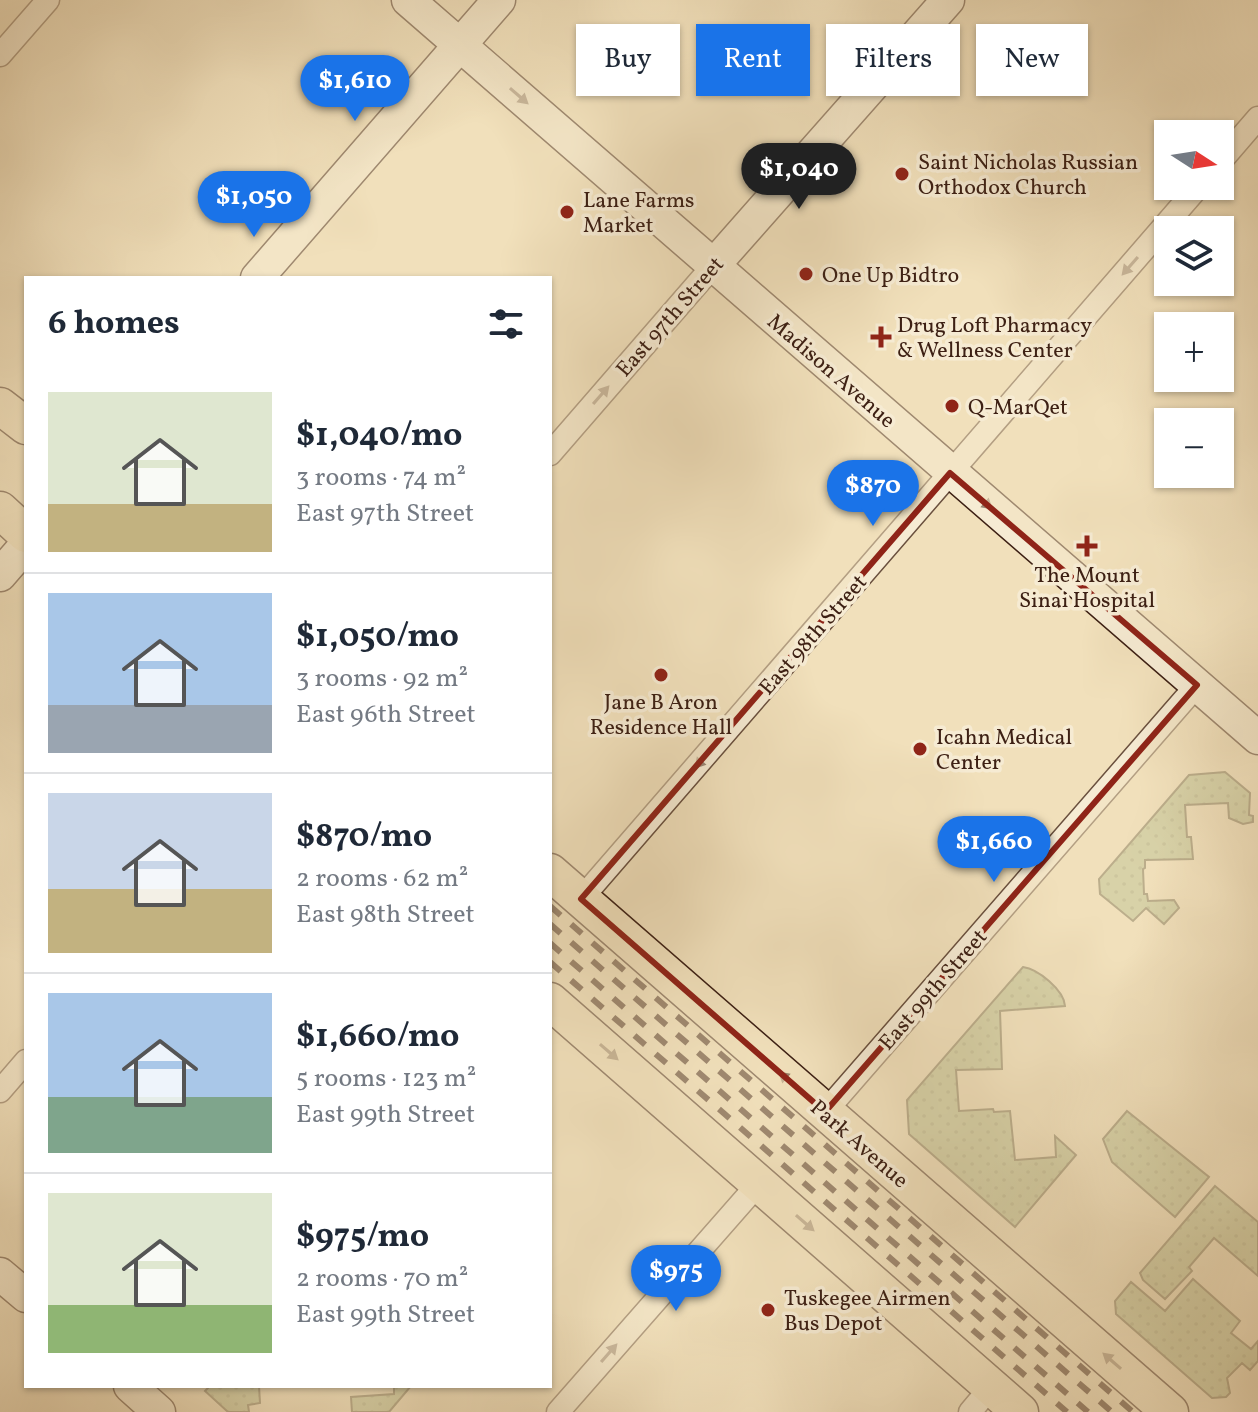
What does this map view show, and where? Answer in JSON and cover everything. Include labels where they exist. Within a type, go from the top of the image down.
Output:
[{"type":"main road","name":"Madison Avenue","points":[[408,0],[1258,738]]},
{"type":"main road","points":[[259,276],[499,0]]},
{"type":"main road","name":"East 97th Street","points":[[713,266],[948,0]]},
{"type":"main road","points":[[0,406],[24,424]]},
{"type":"main road","points":[[0,510],[24,532]]},
{"type":"main road","points":[[0,575],[24,547]]},
{"type":"main road","name":"Park Avenue","points":[[552,874],[1170,1412]]},
{"type":"main road","points":[[552,1003],[759,1183],[980,1400],[1020,1412]]},
{"type":"main road","points":[[0,1274],[24,1294]]},
{"type":"street","points":[[0,55],[48,0]]},
{"type":"street","points":[[1234,146],[1258,118]]},
{"type":"street","name":"East 98th Street","points":[[581,899],[1187,200]]},
{"type":"street","name":"East 97th Street","points":[[552,452],[713,266]]},
{"type":"street","name":"East 99th Street","points":[[825,1112],[1197,685]]},
{"type":"street","points":[[0,1091],[24,1063]]},
{"type":"street","points":[[558,1412],[759,1183]]},
{"type":"highlighted area","points":[[950,473],[1197,685],[825,1112],[581,899]]},
{"type":"green space","points":[[1225,772],[1250,793],[1249,815],[1253,816],[1253,822],[1243,824],[1229,818],[1228,803],[1185,805],[1187,837],[1191,837],[1193,859],[1145,860],[1143,869],[1144,894],[1147,894],[1148,901],[1174,900],[1179,908],[1164,924],[1146,908],[1133,921],[1100,894],[1099,879],[1189,775]]},
{"type":"green space","points":[[1023,967],[1049,981],[1060,993],[1065,1006],[1000,1011],[1002,1069],[956,1070],[959,1111],[1010,1111],[1015,1160],[1056,1157],[1055,1136],[1076,1155],[1015,1227],[909,1134],[907,1100]]},
{"type":"green space","points":[[1127,1111],[1209,1177],[1175,1217],[1112,1162],[1103,1139]]},
{"type":"green space","points":[[1215,1186],[1258,1222],[1258,1276],[1214,1238],[1189,1267],[1192,1271],[1165,1299],[1143,1280],[1140,1273]]},
{"type":"green space","points":[[1193,1279],[1240,1321],[1231,1333],[1251,1349],[1258,1341],[1258,1361],[1250,1370],[1242,1363],[1227,1378],[1230,1393],[1226,1397],[1212,1398],[1116,1314],[1115,1301],[1131,1282],[1165,1311]]},
{"type":"green space","points":[[208,1388],[259,1388],[260,1403],[248,1405],[249,1412],[228,1412],[205,1391]]},
{"type":"green space","points":[[394,1388],[409,1388],[389,1412],[352,1412],[351,1397],[394,1394]]},
{"type":"railway","points":[[552,908],[1133,1412]]},
{"type":"railway","points":[[552,926],[1112,1412]]},
{"type":"railway","points":[[552,945],[1088,1412]]},
{"type":"railway","points":[[552,964],[1067,1412]]},
{"type":"place","name":"Saint Nicholas Russian Orthodox Church","points":[[902,174]]},
{"type":"place","name":"Lane Farms Market","points":[[567,212]]},
{"type":"place","name":"One Up Bidtro","points":[[806,274]]},
{"type":"place","name":"Drug Loft Pharmacy & Wellness Center","points":[[881,337]]},
{"type":"place","name":"Q-MarQet","points":[[952,406]]},
{"type":"place","name":"The Mount Sinai Hospital","points":[[1087,546]]},
{"type":"place","name":"Jane B Aron Residence Hall","points":[[661,675]]},
{"type":"place","name":"Icahn Medical Center","points":[[920,749]]},
{"type":"place","name":"Tuskegee Airmen Bus Depot","points":[[768,1310]]}]
